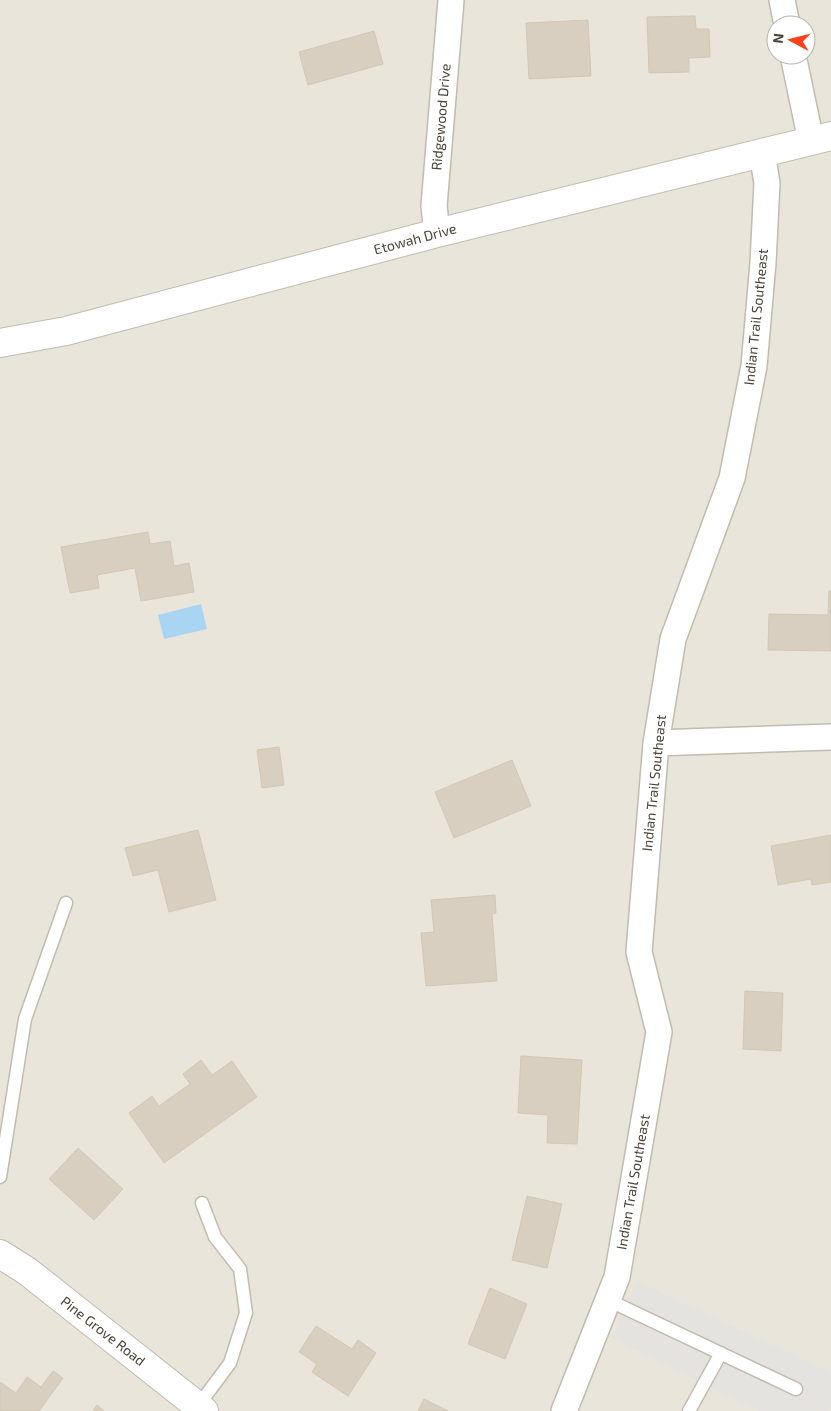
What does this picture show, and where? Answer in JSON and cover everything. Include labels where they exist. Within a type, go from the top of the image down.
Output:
[{"type":"street","name":"Ridgewood Drive","points":[[437,233],[434,206],[451,0]]},
{"type":"street","points":[[782,0],[785,15]]},
{"type":"street","points":[[796,65],[821,138]]},
{"type":"street","name":"Etowah Drive","points":[[0,343],[66,331],[437,233],[821,138]]},
{"type":"street","name":"Indian Trail Southeast","points":[[564,1411],[617,1277],[659,1032],[639,952],[656,743],[672,639],[732,478],[754,366],[763,263],[767,184],[762,152]]},
{"type":"street","points":[[656,743],[831,737]]},
{"type":"street","name":"Pine Grove Road","points":[[0,1254],[27,1271],[201,1409]]},
{"type":"lane","points":[[0,1177],[26,1020],[66,903]]},
{"type":"lane","points":[[201,1409],[230,1363],[246,1313],[240,1269],[215,1237],[202,1203]]},
{"type":"lane","points":[[608,1300],[796,1389]]},
{"type":"lane","points":[[689,1411],[721,1354]]},
{"type":"shaded area","points":[[0,0],[831,0],[831,1411],[0,1411]]},
{"type":"shaded area","points":[[637,1281],[831,1373],[831,1405],[828,1411],[759,1411],[612,1338]]},
{"type":"water","points":[[201,604],[207,629],[164,639],[158,615]]},
{"type":"building","points":[[695,16],[696,29],[709,29],[710,57],[689,58],[689,72],[649,73],[647,17]]},
{"type":"building","points":[[588,20],[591,76],[529,79],[526,23]]},
{"type":"building","points":[[374,31],[383,64],[308,85],[299,52]]},
{"type":"building","points":[[148,532],[150,544],[170,541],[174,566],[189,563],[194,592],[141,601],[135,568],[97,575],[99,588],[70,593],[61,547]]},
{"type":"building","points":[[829,591],[831,591],[831,651],[768,650],[769,614],[828,615]]},
{"type":"building","points":[[279,747],[284,785],[262,788],[257,750]]},
{"type":"building","points":[[512,760],[531,806],[454,838],[435,792]]},
{"type":"building","points":[[198,830],[216,900],[169,912],[158,870],[133,876],[125,848]]},
{"type":"building","points":[[831,835],[831,882],[812,885],[811,879],[778,885],[771,846]]},
{"type":"building","points":[[495,895],[496,913],[492,914],[497,981],[426,986],[421,933],[434,932],[431,900]]},
{"type":"building","points":[[745,991],[783,993],[781,1051],[743,1049]]},
{"type":"building","points":[[521,1056],[582,1060],[577,1144],[547,1143],[548,1115],[518,1113]]},
{"type":"building","points":[[201,1060],[212,1075],[232,1061],[257,1097],[164,1163],[129,1113],[152,1096],[159,1106],[190,1084],[183,1074]]},
{"type":"building","points":[[78,1148],[123,1189],[94,1220],[49,1179]]},
{"type":"building","points":[[527,1196],[562,1204],[547,1268],[512,1260]]},
{"type":"building","points":[[490,1288],[527,1304],[505,1359],[468,1344]]},
{"type":"building","points":[[316,1326],[352,1349],[358,1340],[376,1353],[348,1396],[312,1372],[317,1364],[299,1352]]},
{"type":"building","points":[[53,1371],[63,1378],[39,1411],[0,1411],[0,1382],[16,1393],[27,1377],[41,1387]]},
{"type":"building","points":[[424,1399],[448,1411],[418,1411]]},
{"type":"building","points":[[97,1405],[104,1411],[93,1411]]}]
